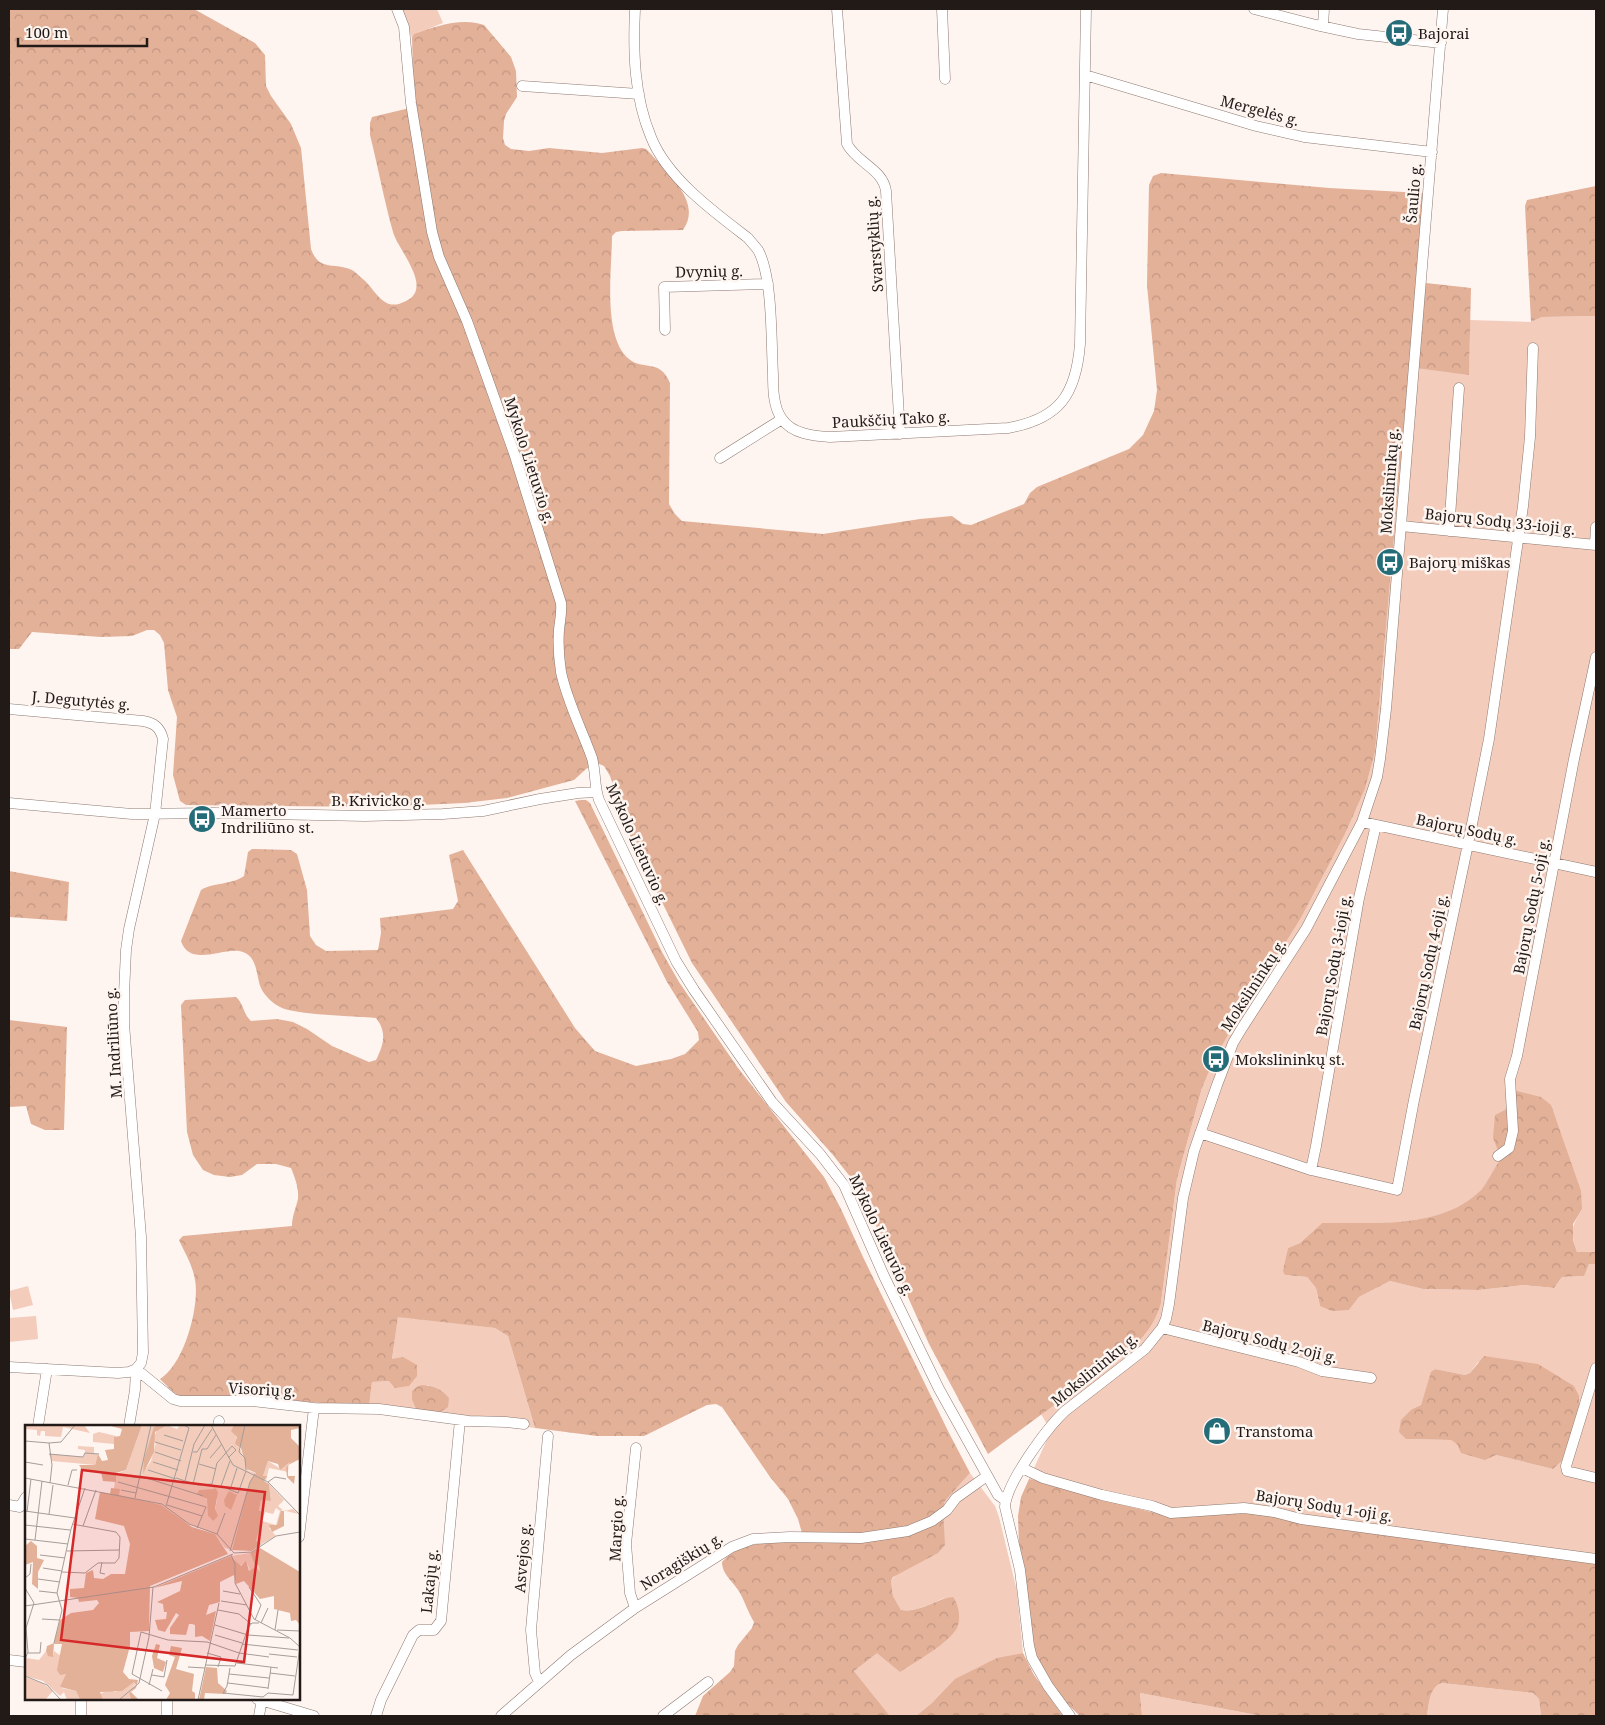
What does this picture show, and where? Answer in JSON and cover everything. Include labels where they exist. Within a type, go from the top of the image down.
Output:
[{"type":"street","name":"Mykolo Lietuvio g.","points":[[397,9],[407,42],[410,96],[432,232],[439,257],[467,321],[514,453],[556,586],[562,609],[559,644],[562,672],[575,715],[592,760],[596,792],[676,961],[694,990],[772,1102],[825,1160],[844,1185],[884,1276],[939,1389],[998,1495],[1005,1500]]},
{"type":"street","points":[[635,9],[634,45],[639,94],[651,138],[676,177],[748,238],[758,250],[768,284],[774,392],[782,419],[720,458]]},
{"type":"street","name":"Svarstyklių g.","points":[[837,9],[847,144],[852,154],[876,172],[883,180],[886,191],[900,434]]},
{"type":"street","points":[[942,9],[945,79]]},
{"type":"street","name":"Paukščių Tako g.","points":[[782,419],[795,430],[814,436],[846,437],[1008,428],[1035,422],[1054,409],[1071,388],[1077,369],[1080,344],[1086,9]]},
{"type":"street","points":[[1254,9],[1358,34],[1441,43]]},
{"type":"street","points":[[1323,26],[1324,9]]},
{"type":"street","name":"Šaulio g.","points":[[1412,380],[1443,9]]},
{"type":"street","name":"Mergelės g.","points":[[1085,74],[1256,126],[1304,137],[1432,152]]},
{"type":"street","points":[[522,86],[639,94]]},
{"type":"street","name":"Dvynių g.","points":[[665,330],[664,287],[768,284]]},
{"type":"street","name":"Bajorų Sodų 4-oji g.","points":[[1200,1133],[1310,1170],[1397,1190],[1489,739],[1519,538],[1530,437],[1533,348]]},
{"type":"street","name":"Mokslininkų g.","points":[[1005,1500],[1022,1468],[1053,1422],[1064,1411],[1145,1349],[1162,1328],[1169,1304],[1183,1198],[1194,1151],[1233,1043],[1306,929],[1362,822],[1380,759],[1412,380]]},
{"type":"street","points":[[1448,531],[1459,388]]},
{"type":"street","name":"Bajorų Sodų 33-ioji g.","points":[[1401,526],[1596,545]]},
{"type":"street","points":[[1596,527],[1596,545]]},
{"type":"street","name":"Bajorų Sodų 5-oji g.","points":[[1498,1156],[1509,1148],[1513,1131],[1510,1079],[1517,1056],[1574,759],[1596,657]]},
{"type":"street","name":"J. Degutytės g.","points":[[9,709],[151,723]]},
{"type":"street","name":"M. Indriliūno g.","points":[[129,1425],[135,1390],[136,1369],[141,1363],[143,1353],[141,1238],[124,1024],[124,994],[129,929],[155,814],[163,739],[161,731],[151,723]]},
{"type":"street","name":"B. Krivicko g.","points":[[9,803],[132,814],[213,813],[365,816],[457,814],[483,811],[562,795],[596,792]]},
{"type":"street","name":"Bajorų Sodų g.","points":[[1362,822],[1596,872]]},
{"type":"street","name":"Bajorų Sodų 3-ioji g.","points":[[1310,1170],[1316,1146],[1359,898],[1376,825]]},
{"type":"street","name":"Bajorų Sodų 2-oji g.","points":[[1162,1328],[1299,1362],[1322,1371],[1371,1378]]},
{"type":"street","points":[[9,1367],[118,1373],[136,1369]]},
{"type":"street","points":[[1596,1368],[1593,1393],[1566,1466],[1568,1471],[1596,1478]]},
{"type":"street","points":[[38,1425],[47,1369]]},
{"type":"street","name":"Visorių g.","points":[[136,1369],[173,1399],[180,1401],[253,1401],[314,1408],[379,1409],[460,1420],[524,1424]]},
{"type":"street","points":[[300,1528],[314,1408]]},
{"type":"street","name":"Lakajų g.","points":[[376,1716],[381,1700],[413,1635],[420,1630],[434,1630],[441,1621],[460,1420]]},
{"type":"street","name":"Asvejos g.","points":[[539,1682],[535,1673],[530,1630],[548,1436]]},
{"type":"street","name":"Margio g.","points":[[636,1448],[626,1544],[630,1593],[636,1608]]},
{"type":"street","name":"Bajorų Sodų 1-oji g.","points":[[1022,1468],[1043,1478],[1102,1495],[1152,1506],[1171,1513],[1244,1508],[1258,1509],[1301,1520],[1596,1559]]},
{"type":"street","name":"Noragiškių g.","points":[[501,1716],[571,1655],[636,1608],[718,1554],[732,1547],[753,1539],[790,1537],[861,1538],[908,1531],[932,1521],[947,1510],[956,1498],[987,1476]]},
{"type":"street","points":[[9,1505],[20,1507],[25,1499]]},
{"type":"street","points":[[1005,1500],[1020,1570],[1028,1646],[1037,1669],[1059,1703],[1070,1716]]},
{"type":"street","points":[[9,1660],[25,1662]]},
{"type":"street","points":[[662,1716],[708,1682]]},
{"type":"street","points":[[81,1700],[81,1716]]},
{"type":"street","points":[[167,1700],[167,1716]]},
{"type":"street","points":[[258,1716],[260,1700]]},
{"type":"street","points":[[263,1700],[314,1716]]},
{"type":"shaded area","points":[[401,9],[437,9],[443,23],[415,34],[412,38]]},
{"type":"shaded area","points":[[1596,316],[1596,1252],[1577,1252],[1573,1230],[1582,1209],[1501,1157],[1481,1190],[1465,1203],[1447,1212],[1427,1218],[1384,1223],[1322,1223],[1300,1243],[1288,1248],[1285,1275],[1307,1277],[1316,1288],[1320,1306],[1349,1310],[1359,1297],[1390,1281],[1423,1289],[1479,1290],[1524,1285],[1554,1288],[1562,1277],[1583,1276],[1589,1264],[1596,1264],[1596,1563],[1163,1515],[1100,1499],[1051,1483],[1029,1479],[1051,1431],[1041,1414],[1134,1346],[1161,1303],[1177,1179],[1202,1088],[1214,1060],[1232,1028],[1301,918],[1345,834],[1365,789],[1375,752],[1409,366],[1469,374],[1470,320],[1531,322],[1542,317]],"holes":[[[1478,1362],[1579,1409],[1562,1461],[1553,1469],[1496,1455],[1485,1459],[1451,1440],[1406,1439],[1412,1409],[1421,1405],[1432,1372],[1435,1369],[1465,1375],[1470,1373]]]},
{"type":"shaded area","points":[[28,1286],[33,1305],[13,1310],[9,1291]]},
{"type":"shaded area","points":[[36,1316],[38,1339],[9,1342],[9,1318]]},
{"type":"shaded area","points":[[398,1316],[495,1328],[508,1336],[535,1428],[369,1407],[372,1382],[389,1381]],"holes":[[[429,1385],[416,1409],[412,1400],[418,1386]]]},
{"type":"shaded area","points":[[970,1473],[995,1506],[999,1517],[1017,1591],[1023,1653],[997,1659],[933,1702],[916,1716],[890,1716],[854,1671],[944,1598],[918,1609],[901,1610],[893,1596],[891,1581],[943,1509],[945,1501]]},
{"type":"shaded area","points":[[1442,1683],[1533,1693],[1539,1699],[1541,1716],[1427,1716],[1432,1692],[1434,1688]]},
{"type":"shaded area","points":[[1140,1693],[1262,1716],[1142,1716]]},
{"type":"green space","points":[[9,9],[194,9],[255,43],[265,55],[266,86],[291,124],[301,148],[311,249],[314,256],[323,264],[354,271],[382,300],[392,304],[406,301],[414,295],[416,278],[393,232],[370,135],[370,123],[372,117],[414,107],[412,38],[414,34],[458,22],[484,25],[511,57],[516,71],[517,97],[506,114],[504,121],[503,138],[505,145],[511,149],[529,151],[549,148],[602,153],[646,149],[673,179],[686,199],[689,209],[688,219],[683,230],[622,231],[616,232],[612,236],[610,283],[612,319],[615,335],[621,349],[634,362],[661,370],[670,383],[669,504],[682,521],[823,534],[952,516],[963,524],[971,525],[1024,504],[1030,493],[1037,487],[1129,449],[1143,435],[1154,411],[1157,390],[1147,285],[1149,185],[1153,176],[1161,173],[1329,188],[1423,193],[1417,282],[1471,288],[1469,375],[1409,367],[1375,752],[1365,789],[1345,834],[1301,918],[1232,1028],[1214,1060],[1202,1088],[1177,1179],[1161,1303],[1150,1326],[1134,1346],[988,1454],[929,1344],[859,1188],[833,1155],[786,1102],[692,963],[632,841],[610,776],[604,766],[597,763],[586,769],[574,780],[507,798],[464,803],[376,807],[186,805],[180,801],[173,775],[177,717],[168,690],[164,643],[160,635],[154,630],[147,630],[132,636],[101,637],[32,632],[19,649],[9,649]]},
{"type":"green space","points":[[1596,186],[1596,316],[1542,317],[1531,322],[1525,206],[1527,200]]},
{"type":"green space","points":[[586,800],[590,803],[662,952],[679,982],[738,1068],[824,1177],[970,1473],[945,1501],[943,1509],[945,1545],[938,1553],[893,1577],[891,1581],[893,1596],[901,1610],[915,1610],[953,1597],[959,1612],[957,1628],[947,1640],[900,1672],[877,1653],[854,1671],[890,1716],[695,1716],[703,1696],[730,1672],[734,1666],[735,1651],[752,1628],[754,1622],[738,1589],[726,1575],[722,1562],[730,1555],[747,1546],[798,1542],[802,1533],[798,1519],[788,1499],[770,1477],[722,1407],[716,1404],[707,1405],[644,1436],[597,1436],[535,1428],[508,1336],[495,1328],[398,1317],[392,1359],[403,1357],[417,1365],[417,1376],[409,1386],[395,1388],[389,1381],[372,1382],[369,1407],[240,1396],[182,1397],[174,1393],[160,1379],[169,1372],[183,1348],[195,1304],[194,1275],[179,1240],[183,1236],[292,1226],[298,1199],[297,1187],[291,1168],[276,1164],[257,1164],[242,1175],[230,1177],[214,1175],[203,1170],[193,1155],[187,1132],[181,1005],[185,1000],[236,997],[251,1021],[277,1019],[293,1022],[332,1046],[369,1062],[376,1060],[383,1038],[382,1028],[376,1018],[298,1012],[277,1006],[262,991],[254,963],[243,952],[227,951],[200,955],[192,954],[181,941],[201,890],[206,887],[234,881],[244,876],[248,852],[252,849],[291,850],[297,854],[307,890],[310,936],[316,945],[326,951],[378,950],[381,933],[380,918],[453,909],[458,901],[449,855],[463,850],[575,1028],[595,1051],[636,1066],[671,1059],[685,1054],[699,1040],[698,1032],[667,982],[575,801]]},
{"type":"green space","points":[[9,871],[69,882],[67,921],[9,917]]},
{"type":"green space","points":[[9,1020],[67,1027],[64,1130],[45,1130],[31,1124],[26,1106],[9,1107]]},
{"type":"green space","points":[[1513,1090],[1541,1097],[1551,1105],[1581,1191],[1582,1209],[1573,1224],[1573,1240],[1577,1252],[1596,1252],[1596,1264],[1589,1264],[1584,1276],[1562,1277],[1554,1288],[1524,1285],[1479,1290],[1423,1289],[1390,1281],[1359,1297],[1349,1310],[1332,1311],[1320,1306],[1316,1288],[1307,1277],[1285,1275],[1283,1271],[1288,1248],[1300,1243],[1322,1223],[1406,1221],[1427,1218],[1465,1203],[1486,1184],[1501,1158],[1493,1138],[1495,1115],[1505,1110]]},
{"type":"green space","points":[[1484,1356],[1538,1364],[1574,1386],[1579,1396],[1579,1409],[1562,1461],[1553,1469],[1496,1455],[1485,1460],[1461,1453],[1457,1444],[1451,1440],[1406,1439],[1399,1432],[1401,1420],[1412,1409],[1421,1405],[1431,1372],[1435,1369],[1465,1375],[1470,1373]]},
{"type":"green space","points":[[422,1385],[433,1387],[444,1393],[449,1398],[448,1407],[440,1412],[433,1413],[416,1409],[412,1400],[412,1391]]},
{"type":"green space","points":[[1029,1479],[1051,1483],[1100,1499],[1173,1517],[1240,1511],[1596,1563],[1596,1716],[1541,1716],[1539,1699],[1533,1693],[1442,1683],[1434,1688],[1432,1692],[1427,1716],[1262,1716],[1140,1693],[1142,1716],[1080,1716],[1064,1701],[1041,1668],[1032,1647],[1019,1547],[1018,1516],[1021,1497]]},
{"type":"green space","points":[[1023,1653],[1034,1675],[1063,1716],[916,1716],[933,1702],[955,1679],[997,1658]]},
{"type":"place","name":"Bajorai","points":[[1399,33]]},
{"type":"place","name":"Bajorų miškas","points":[[1390,562]]},
{"type":"place","name":"Mamerto Indriliūno st.","points":[[202,819]]},
{"type":"place","name":"Mokslininkų st.","points":[[1216,1059]]},
{"type":"place","name":"Transtoma","points":[[1217,1431]]}]
